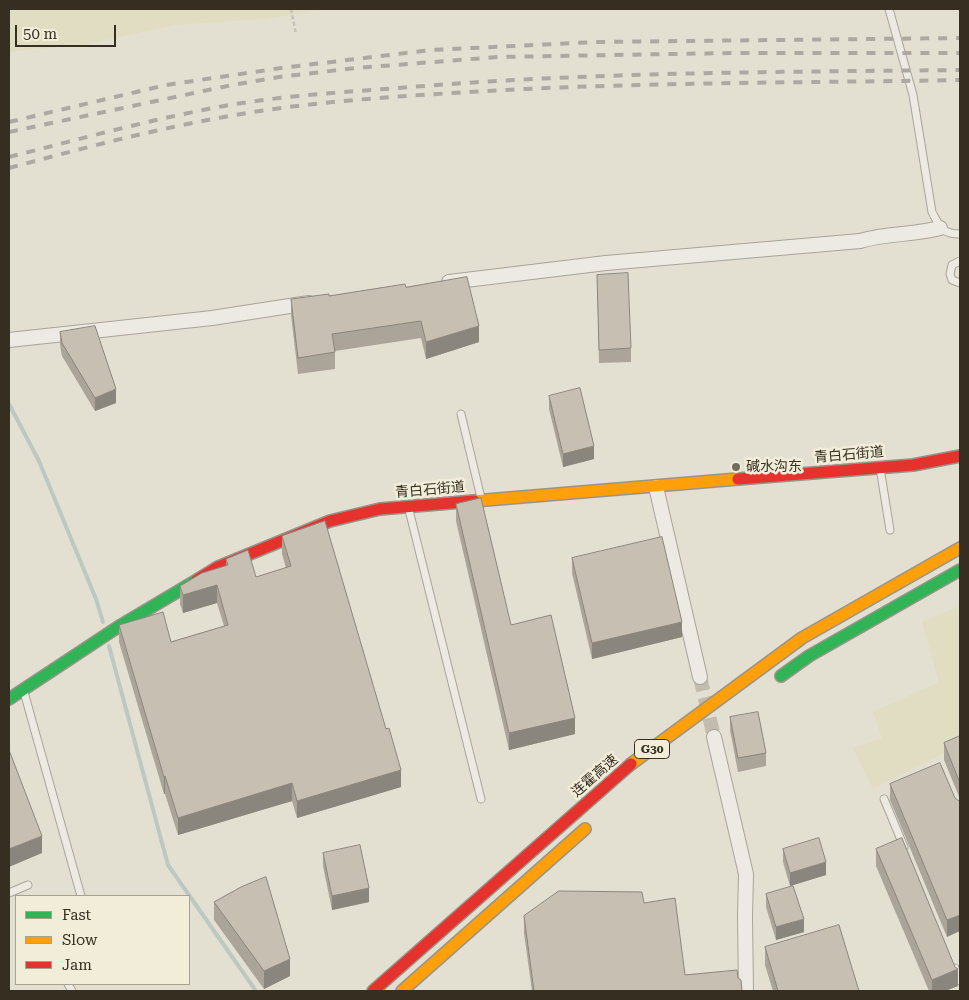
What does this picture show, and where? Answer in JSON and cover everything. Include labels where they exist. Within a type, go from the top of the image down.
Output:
[{"type":"main road","name":"青白石街道","points":[[9,699],[118,627],[218,567],[330,522],[380,509],[913,465],[960,456]]},
{"type":"main road","name":"连霍高速","points":[[373,991],[625,769],[802,638],[960,548]]},
{"type":"main road","points":[[772,683],[809,656],[960,570]]},
{"type":"main road","points":[[402,991],[590,824]]},
{"type":"street","points":[[433,284],[606,262],[860,241],[871,237],[940,228]]},
{"type":"street","points":[[9,340],[212,318],[318,302]]},
{"type":"street","points":[[656,487],[700,677]]},
{"type":"street","points":[[711,732],[746,874],[746,991]]},
{"type":"lane","points":[[889,9],[913,95],[932,212],[940,228],[951,234],[960,234]]},
{"type":"lane","points":[[960,261],[952,265],[950,274],[952,280],[960,283]]},
{"type":"lane","points":[[461,414],[482,501]]},
{"type":"lane","points":[[880,468],[890,530]]},
{"type":"lane","points":[[409,507],[482,799]]},
{"type":"lane","points":[[23,689],[81,895]]},
{"type":"lane","points":[[884,799],[907,854]]},
{"type":"lane","points":[[9,893],[28,885]]},
{"type":"lane","points":[[953,963],[960,982]]},
{"type":"path","points":[[291,9],[296,34]]},
{"type":"shaded area","points":[[9,9],[327,9],[265,19],[175,25],[88,44],[9,52]]},
{"type":"shaded area","points":[[960,606],[960,745],[873,789],[853,748],[882,738],[873,712],[939,682],[922,622]]},
{"type":"building","points":[[628,273],[631,348],[599,350],[597,275]]},
{"type":"building","points":[[467,277],[479,326],[426,342],[421,321],[332,334],[335,352],[298,358],[291,299],[329,294],[329,296],[405,284],[406,287]]},
{"type":"building","points":[[95,326],[116,389],[95,398],[62,343],[60,332]]},
{"type":"building","points":[[580,388],[594,446],[563,454],[549,396]]},
{"type":"building","points":[[481,498],[511,625],[551,615],[575,718],[509,733],[456,504]]},
{"type":"building","points":[[325,521],[386,729],[389,728],[401,770],[297,801],[292,783],[178,818],[119,625],[163,612],[171,642],[228,625],[217,585],[183,595],[180,586],[202,573],[228,565],[226,559],[248,550],[256,577],[291,566],[282,536]]},
{"type":"building","points":[[662,537],[682,622],[592,643],[572,558]]},
{"type":"building","points":[[758,712],[766,753],[738,758],[730,717]]},
{"type":"building","points":[[960,736],[960,783],[944,743]]},
{"type":"building","points":[[9,750],[42,836],[9,849]]},
{"type":"building","points":[[940,763],[955,798],[960,801],[960,915],[947,920],[890,784]]},
{"type":"building","points":[[819,838],[826,862],[790,873],[783,849]]},
{"type":"building","points":[[902,838],[955,967],[958,969],[932,980],[876,849]]},
{"type":"building","points":[[360,845],[369,888],[332,896],[323,853]]},
{"type":"building","points":[[266,877],[290,959],[264,971],[214,902],[241,887]]},
{"type":"building","points":[[793,886],[804,919],[776,927],[766,894]]},
{"type":"building","points":[[559,891],[642,892],[644,903],[675,898],[685,975],[737,970],[738,978],[741,980],[742,991],[534,991],[524,916]]},
{"type":"building","points":[[839,925],[859,991],[778,991],[765,947]]},
{"type":"waterway","points":[[9,404],[39,461],[96,599],[103,622]]},
{"type":"waterway","points":[[109,646],[168,865],[189,895]]},
{"type":"waterway","points":[[190,896],[256,991]]},
{"type":"tunnel","points":[[700,677],[714,737]]},
{"type":"railway","points":[[9,122],[166,85],[281,68],[431,50],[596,42],[960,38]]},
{"type":"railway","points":[[9,132],[232,85],[279,77],[356,68],[498,57],[730,53],[960,53]]},
{"type":"railway","points":[[9,157],[197,111],[247,102],[318,94],[548,78],[754,72],[960,70]]},
{"type":"railway","points":[[9,168],[116,140],[197,122],[285,107],[346,101],[591,86],[960,80]]},
{"type":"traffic: fast","points":[[781,676],[809,656],[960,570]]},
{"type":"traffic: fast","points":[[9,699],[118,627],[197,580]]},
{"type":"traffic: slow","points":[[474,501],[738,479]]},
{"type":"traffic: slow","points":[[631,764],[802,638],[960,548]]},
{"type":"traffic: slow","points":[[402,991],[585,829]]},
{"type":"traffic: jam","points":[[738,479],[913,465],[960,456]]},
{"type":"traffic: jam","points":[[197,580],[218,567],[330,521],[380,509],[474,501]]},
{"type":"traffic: jam","points":[[373,991],[631,764]]},
{"type":"place","name":"碱水沟东","points":[[736,467]]}]
